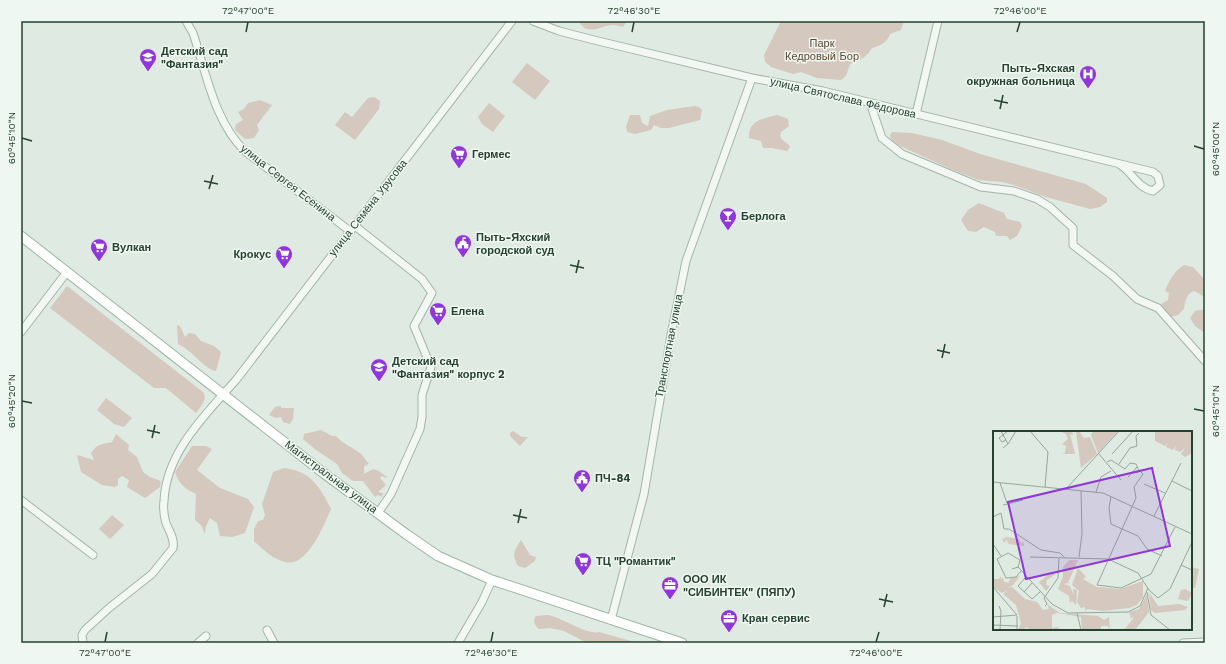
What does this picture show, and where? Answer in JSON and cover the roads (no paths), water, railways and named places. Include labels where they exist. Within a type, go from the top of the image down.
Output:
[{"type":"main road","name":"Магистральная улица","points":[[21,236],[223,395],[378,513],[438,556],[492,580],[682,643]]},
{"type":"street","name":"улица Сергея Есенина","points":[[186,21],[193,33],[221,117],[231,137],[246,152],[408,268],[424,282],[432,293],[414,326],[431,367],[422,395],[421,426],[391,494],[378,513]]},
{"type":"street","name":"улица Семёна Урусова","points":[[83,643],[82,635],[85,630],[109,608],[152,574],[173,548],[173,540],[166,522],[164,508],[166,487],[170,472],[179,452],[199,422],[241,374],[512,21]]},
{"type":"street","name":"улица Святослава Фёдорова","points":[[533,21],[559,31],[598,41],[752,78],[870,102],[1153,172],[1158,176],[1160,183],[1157,189],[1153,191],[1139,184],[1125,168],[1119,164]]},
{"type":"street","points":[[916,114],[938,21]]},
{"type":"street","name":"Транспортная улица","points":[[612,620],[644,494],[669,342],[686,261],[752,78]]},
{"type":"street","points":[[870,102],[882,138],[902,154],[977,186],[1014,191],[1037,199],[1050,207],[1074,230],[1072,241],[1073,245],[1113,276],[1137,299],[1158,308],[1205,361]]},
{"type":"street","points":[[21,332],[66,272]]},
{"type":"street","points":[[21,500],[93,555]]},
{"type":"street","points":[[458,643],[492,580]]},
{"type":"street","points":[[267,630],[274,643]]},
{"type":"street","points":[[198,643],[206,636]]},
{"type":"street","points":[[1183,643],[1205,642]]},
{"type":"place","name":"Детский сад \"Фантазия\"","points":[[148,72]]},
{"type":"place","name":"Пыть-Яхская окружная больница","points":[[1088,89]]},
{"type":"place","name":"Гермес","points":[[459,169]]},
{"type":"place","name":"Берлога","points":[[728,231]]},
{"type":"place","name":"Пыть-Яхский городской суд","points":[[463,258]]},
{"type":"place","name":"Вулкан","points":[[99,262]]},
{"type":"place","name":"Крокус","points":[[284,269]]},
{"type":"place","name":"Елена","points":[[438,326]]},
{"type":"place","name":"Детский сад \"Фантазия\" корпус 2","points":[[379,382]]},
{"type":"place","name":"ПЧ-84","points":[[582,493]]},
{"type":"place","name":"ТЦ \"Романтик\"","points":[[583,576]]},
{"type":"place","name":"ООО ИК \"СИБИНТЕК\" (ПЯПУ)","points":[[670,600]]},
{"type":"place","name":"Кран сервис","points":[[729,633]]},
{"type":"park label","name":"Парк Кедровый Бор","points":[[822,49]]}]
